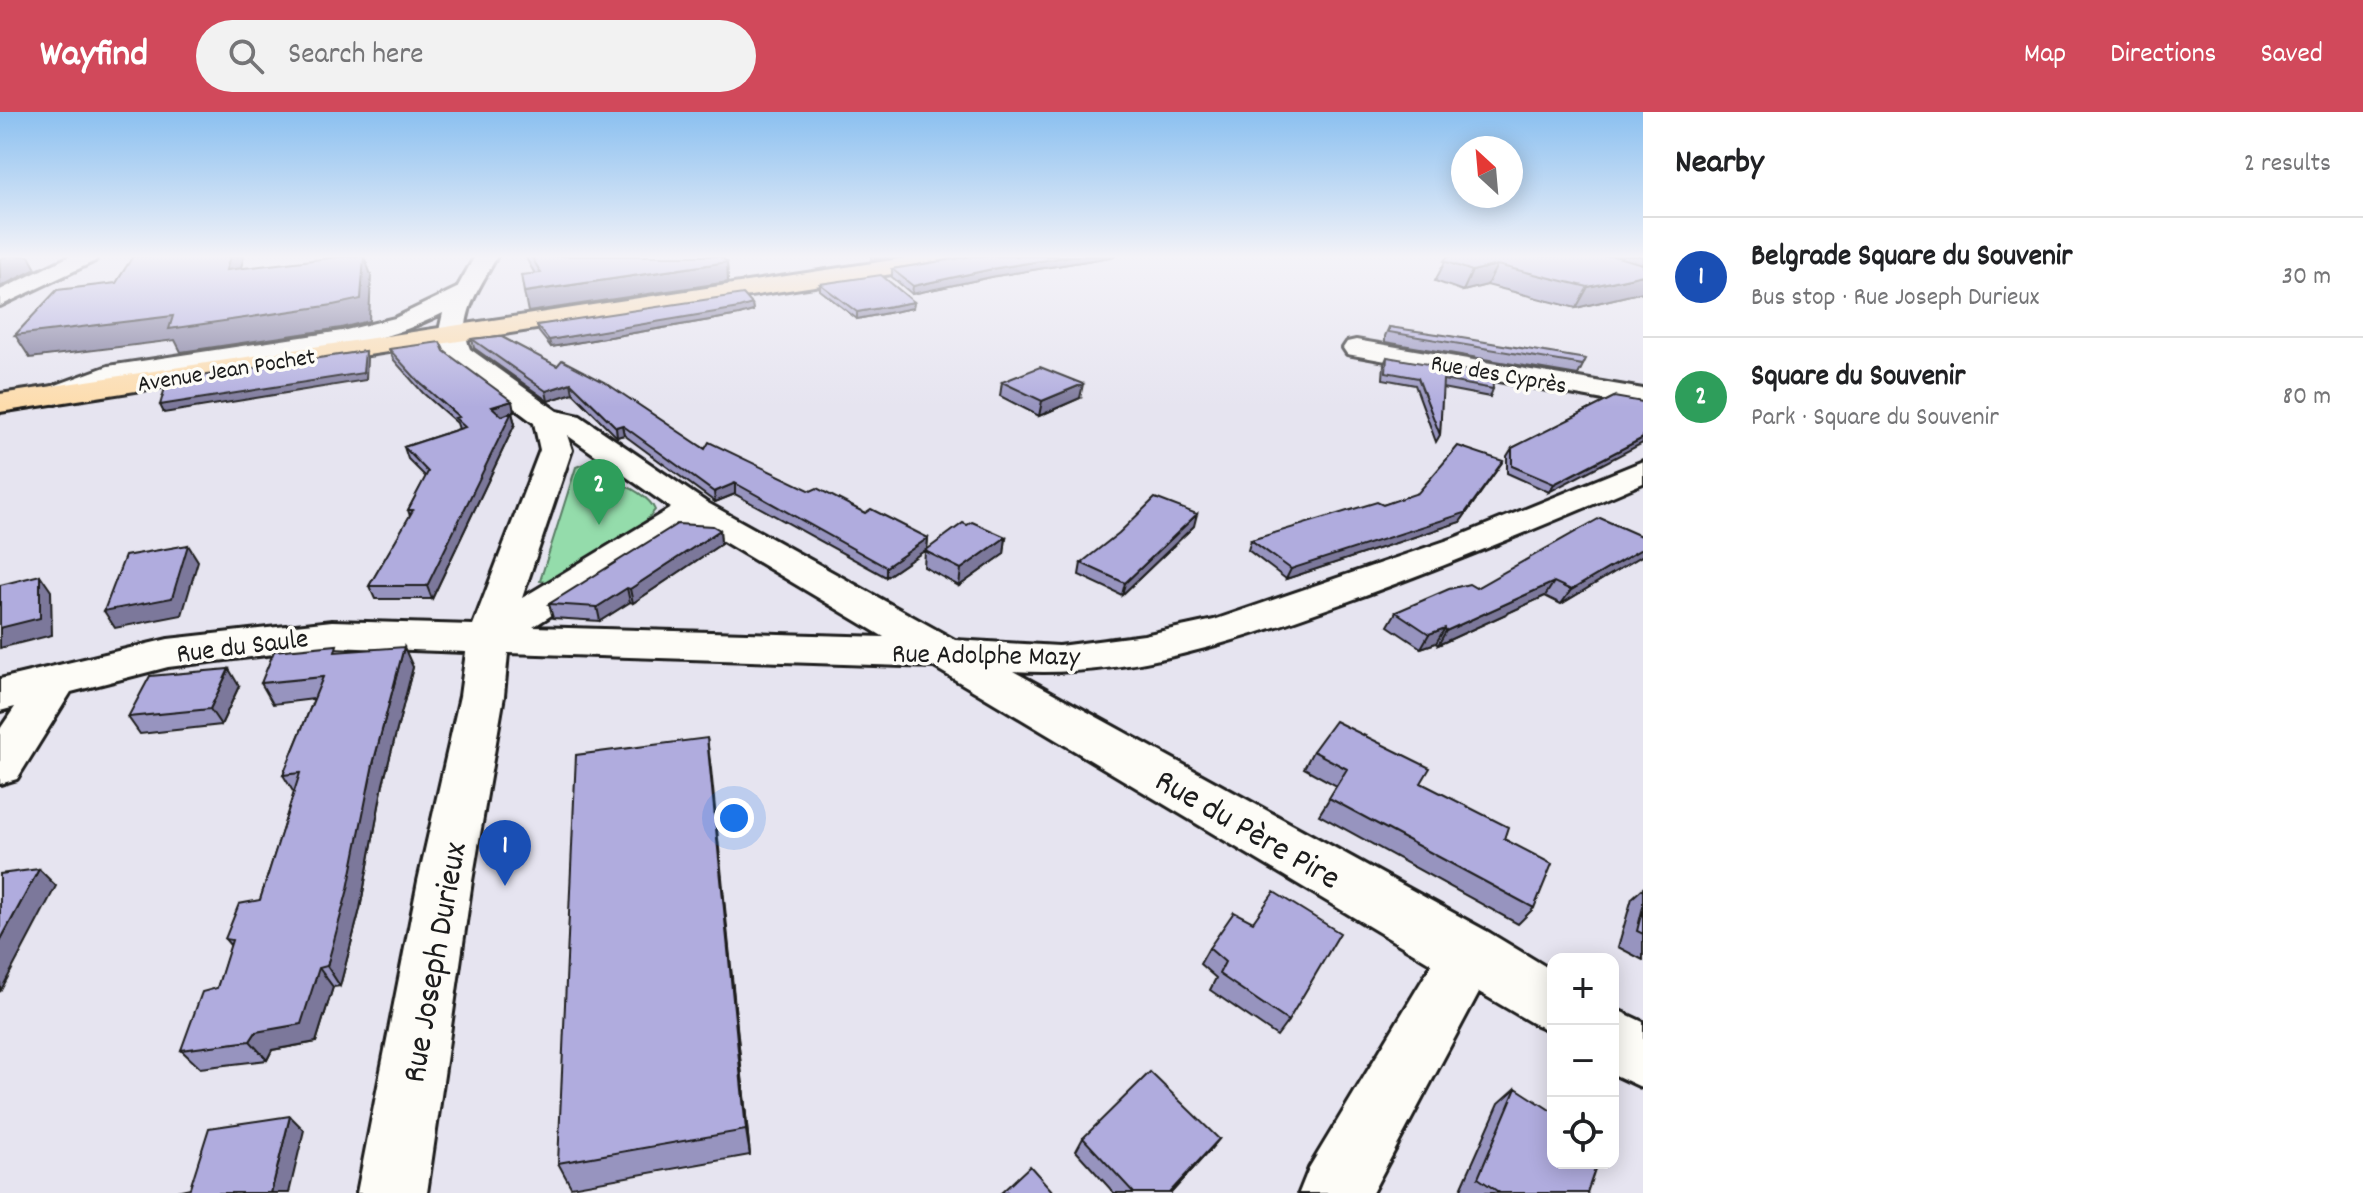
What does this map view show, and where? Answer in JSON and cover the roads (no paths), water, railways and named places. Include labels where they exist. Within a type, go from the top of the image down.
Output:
[{"type":"main road","name":"Avenue Jean Pochet","points":[[0,403],[636,306]]},
{"type":"street","points":[[55,395],[108,374],[342,339],[404,323],[438,306]]},
{"type":"street","points":[[459,306],[453,317],[451,335],[458,353],[548,419],[569,422],[694,509],[944,653]]},
{"type":"street","name":"Rue des Cyprès","points":[[1356,348],[1643,398]]},
{"type":"street","name":"Rue Joseph Durieux","points":[[392,1193],[445,881],[482,696],[489,636],[556,450],[548,419]]},
{"type":"street","name":"Rue Adolphe Mazy","points":[[489,636],[1059,660],[1144,649],[1222,632],[1467,546],[1643,471]]},
{"type":"street","points":[[489,636],[694,509]]},
{"type":"street","name":"Rue du Saule","points":[[0,695],[168,653],[332,634],[489,636]]},
{"type":"street","name":"Rue du Père Pire","points":[[944,653],[1470,952],[1547,999]]},
{"type":"street","points":[[0,766],[56,681]]},
{"type":"street","points":[[1334,1193],[1470,952]]},
{"type":"street","points":[[1619,1043],[1643,1057]]},
{"type":"place","name":"Square du Souvenir","points":[[599,525]]},
{"type":"place","name":"Belgrade Square du Souvenir","points":[[505,886]]}]
